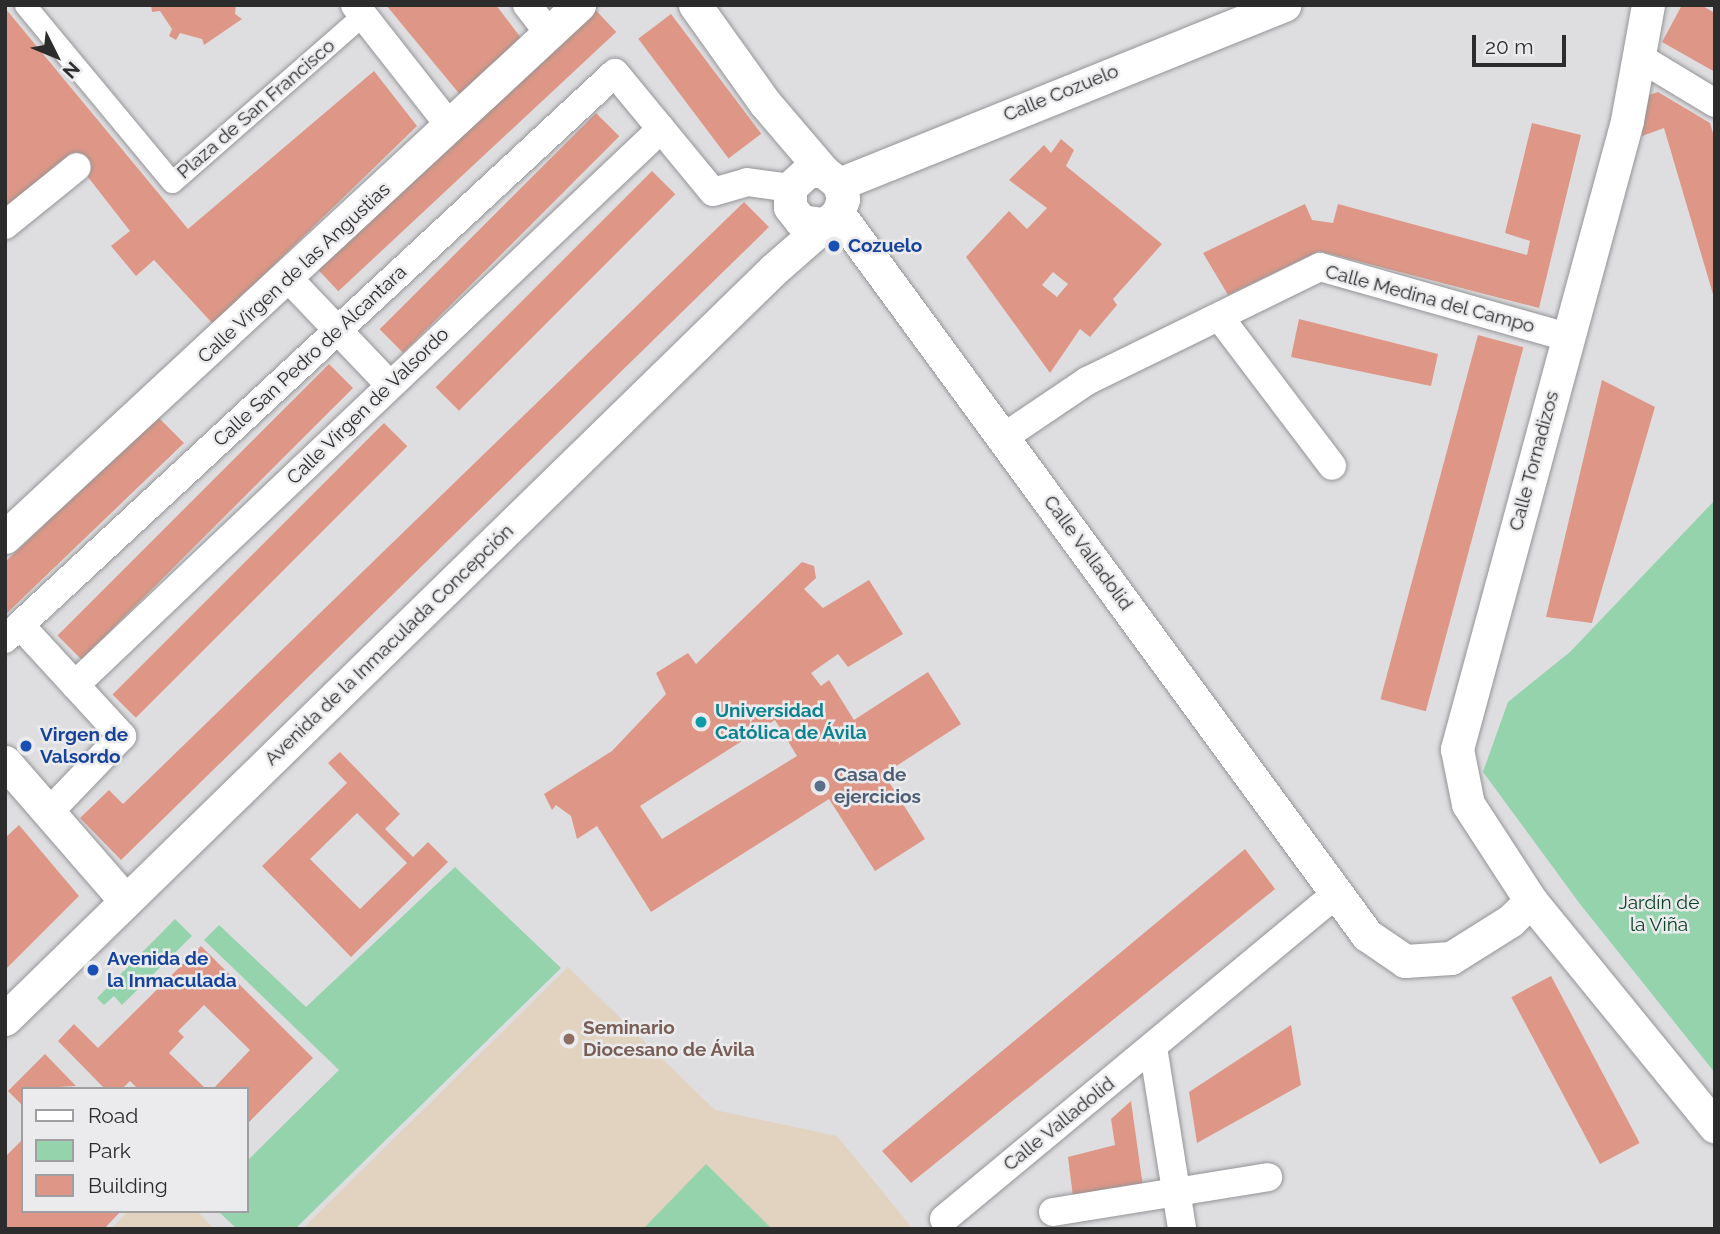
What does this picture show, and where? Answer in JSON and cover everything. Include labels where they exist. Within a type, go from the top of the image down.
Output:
[{"type":"street","name":"Plaza de San Francisco","points":[[25,5],[118,132],[172,182],[359,10]]},
{"type":"street","points":[[527,5],[549,33]]},
{"type":"street","name":"Calle Virgen de las Angustias","points":[[5,537],[288,278],[579,5]]},
{"type":"street","name":"Calle Cozuelo","points":[[816,197],[1283,5]]},
{"type":"street","name":"Calle Tornadizos","points":[[1648,5],[1628,121],[1567,337],[1457,749],[1468,804],[1531,901],[1715,1127]]},
{"type":"street","name":"Calle Valladolid","points":[[696,6],[765,103],[816,197],[1004,437],[1367,935],[1405,961],[1451,958],[1510,921],[1531,901]]},
{"type":"street","points":[[359,10],[450,126]]},
{"type":"street","points":[[1639,57],[1715,103]]},
{"type":"street","name":"Calle San Pedro de Alcantara","points":[[12,632],[615,73],[661,129]]},
{"type":"street","points":[[661,129],[713,192],[747,182],[816,197]]},
{"type":"street","name":"Calle Virgen de Valsordo","points":[[75,685],[661,129]]},
{"type":"street","points":[[5,225],[77,167]]},
{"type":"street","name":"Avenida de la Inmaculada Concepción","points":[[5,1019],[772,270],[816,197]]},
{"type":"street","name":"Calle Medina del Campo","points":[[1004,437],[1087,382],[1221,319],[1320,267],[1567,337]]},
{"type":"street","points":[[288,278],[390,385]]},
{"type":"street","points":[[1221,319],[1332,466]]},
{"type":"street","points":[[12,632],[75,685],[122,736],[49,812]]},
{"type":"street","points":[[5,762],[126,901]]},
{"type":"street","name":"Calle Valladolid","points":[[944,1219],[1336,894]]},
{"type":"street","points":[[1153,1046],[1182,1229]]},
{"type":"street","points":[[1053,1212],[1268,1177]]},
{"type":"shaded area","name":"Seminario Diocesano de Ávila","points":[[568,967],[715,1110],[837,1136],[913,1229],[302,1229]]},
{"type":"shaded area","points":[[126,1213],[199,1213],[214,1229],[111,1229]]},
{"type":"green space","name":"Jardín de la Viña","points":[[1715,500],[1715,1073],[1580,904],[1483,772],[1508,702],[1570,652]]},
{"type":"green space","points":[[455,867],[561,968],[295,1229],[237,1229],[220,1213],[248,1213],[248,1160],[339,1070],[204,940],[219,925],[306,1007]]},
{"type":"green space","points":[[175,919],[192,936],[122,1005],[114,996],[104,1005],[97,998]]},
{"type":"green space","points":[[706,1164],[772,1229],[643,1229]]},
{"type":"building","points":[[151,5],[236,5],[235,14],[242,19],[204,45],[202,39],[180,33],[176,40],[169,36],[172,29],[160,11],[152,12]]},
{"type":"building","points":[[386,5],[496,5],[521,38],[462,97]]},
{"type":"building","points":[[591,5],[616,32],[338,291],[313,264]]},
{"type":"building","points":[[1682,5],[1701,5],[1715,13],[1715,72],[1662,42]]},
{"type":"building","points":[[5,8],[188,229],[374,71],[417,126],[213,324],[154,260],[136,276],[111,246],[130,231],[70,154],[5,208]]},
{"type":"building","points":[[671,14],[761,134],[729,158],[638,39]]},
{"type":"building","points":[[1658,92],[1710,123],[1715,140],[1715,301],[1664,128],[1642,136],[1641,109],[1646,96]]},
{"type":"building","points":[[596,113],[619,136],[403,353],[380,329]]},
{"type":"building","points":[[1532,123],[1581,135],[1539,308],[1319,251],[1228,295],[1203,253],[1305,204],[1312,220],[1333,223],[1338,204],[1527,255],[1530,241],[1505,233]]},
{"type":"building","points":[[1061,139],[1074,150],[1066,166],[1162,244],[1113,299],[1117,305],[1090,337],[1080,329],[1050,373],[966,257],[1009,211],[1027,229],[1047,208],[1009,180],[1044,145],[1051,153]],"holes":[[[1053,272],[1068,284],[1057,297],[1042,285]]]},
{"type":"building","points":[[652,171],[675,194],[459,411],[436,387]]},
{"type":"building","points":[[744,202],[769,227],[121,860],[80,818],[109,790],[123,804]]},
{"type":"building","points":[[1299,319],[1438,354],[1431,386],[1291,357]]},
{"type":"building","points":[[1478,335],[1523,347],[1426,711],[1380,699]]},
{"type":"building","points":[[329,364],[353,388],[82,660],[57,636]]},
{"type":"building","points":[[1602,380],[1655,407],[1592,623],[1546,617]]},
{"type":"building","points":[[158,417],[184,443],[5,615],[5,562]]},
{"type":"building","points":[[384,423],[407,446],[136,718],[112,695]]},
{"type":"building","points":[[802,562],[814,566],[816,578],[804,589],[823,608],[869,580],[903,634],[848,667],[838,654],[811,673],[821,686],[829,680],[854,720],[928,672],[961,724],[884,774],[925,839],[875,871],[829,799],[651,912],[597,826],[577,839],[571,816],[556,805],[552,810],[544,794],[612,751],[666,694],[656,673],[688,653],[696,664]],"holes":[[[775,720],[797,756],[662,839],[640,806]]]},
{"type":"building","points":[[340,752],[400,814],[385,829],[413,857],[428,842],[448,862],[351,957],[262,866],[347,783],[328,763]],"holes":[[[357,813],[407,863],[360,909],[310,859]]]},
{"type":"building","points":[[19,825],[79,896],[5,970],[5,838]]},
{"type":"building","points":[[1245,849],[1275,889],[911,1183],[882,1151]]},
{"type":"building","points":[[201,946],[313,1058],[248,1123],[248,1087],[215,1087],[250,1050],[204,1005],[178,1031],[184,1037],[169,1053],[204,1087],[136,1087],[130,1081],[124,1087],[103,1087],[58,1041],[74,1024],[98,1048]]},
{"type":"building","points":[[1551,976],[1640,1143],[1600,1164],[1511,997]]},
{"type":"building","points":[[1291,1025],[1301,1085],[1197,1143],[1189,1092]]},
{"type":"building","points":[[45,1054],[76,1086],[21,1087],[21,1104],[8,1091]]},
{"type":"building","points":[[1131,1101],[1143,1187],[1073,1197],[1068,1157],[1115,1145],[1111,1119]]},
{"type":"building","points":[[21,1141],[21,1213],[119,1213],[104,1229],[5,1229],[5,1157]]},
{"type":"place","name":"Cozuelo","points":[[834,246]]},
{"type":"place","name":"Universidad Católica de Ávila","points":[[701,722]]},
{"type":"place","name":"Virgen de Valsordo","points":[[26,746]]},
{"type":"place","name":"Casa de ejercicios","points":[[820,786]]},
{"type":"place","name":"Avenida de la Inmaculada","points":[[93,970]]},
{"type":"place","name":"Seminario Diocesano de Ávila","points":[[569,1039]]}]
